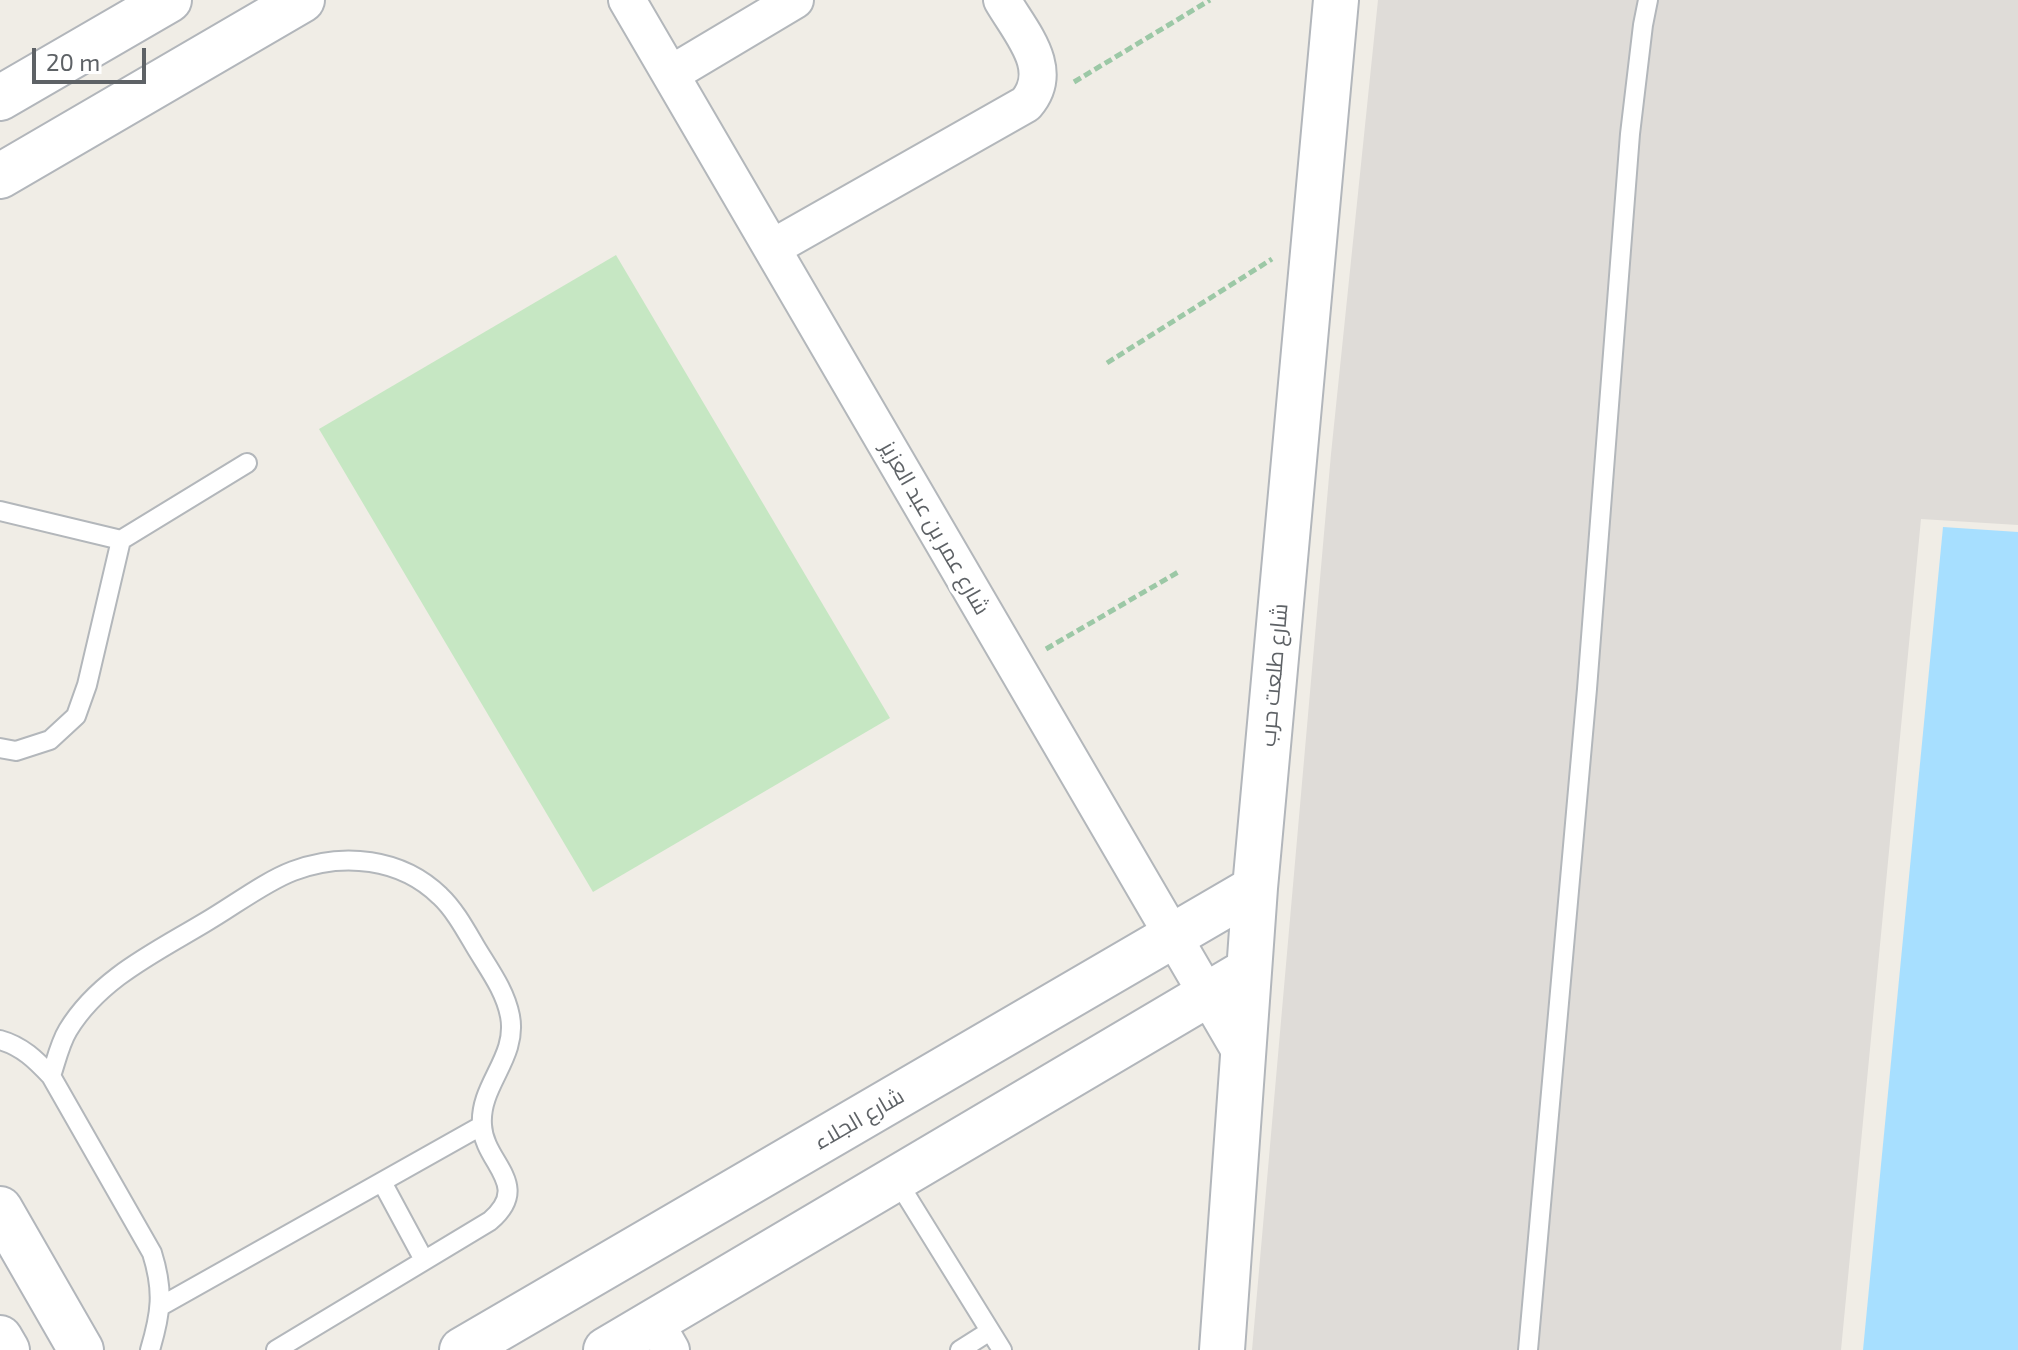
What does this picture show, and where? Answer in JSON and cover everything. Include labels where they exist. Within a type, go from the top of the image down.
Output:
[{"type":"main road","points":[[0,98],[169,0]]},
{"type":"main road","points":[[0,176],[257,11],[302,0]]},
{"type":"main road","name":"شارع طلعت حرب","points":[[1222,1350],[1255,888],[1336,0]]},
{"type":"main road","name":"شارع الجلاء","points":[[462,1350],[1255,888]]},
{"type":"main road","points":[[606,1350],[663,1336],[895,1179],[1249,970]]},
{"type":"main road","points":[[0,1209],[81,1350]]},
{"type":"main road","points":[[0,1338],[7,1350]]},
{"type":"street","name":"شارع عمر بن عبد العزيز","points":[[627,0],[1243,1056]]},
{"type":"street","points":[[671,74],[795,0]]},
{"type":"street","points":[[772,248],[1017,111],[1034,95],[1039,85],[1038,63],[1002,0]]},
{"type":"lane","points":[[1528,1350],[1587,689],[1630,134],[1648,0]]},
{"type":"lane","points":[[0,511],[121,540],[247,463]]},
{"type":"lane","points":[[0,748],[16,751],[50,740],[76,716],[87,685],[121,540]]},
{"type":"lane","points":[[51,1076],[66,1033],[93,996],[129,968],[291,872],[329,860],[369,861],[407,873],[440,896],[465,928],[503,992],[511,1017],[510,1043],[485,1095],[481,1126],[506,1178],[508,1194],[503,1210],[490,1221],[276,1350]]},
{"type":"lane","points":[[0,1040],[33,1057],[51,1076],[152,1253],[160,1279],[161,1306],[150,1350]]},
{"type":"lane","points":[[161,1306],[481,1126]]},
{"type":"lane","points":[[895,1179],[1002,1350]]},
{"type":"lane","points":[[382,1182],[424,1260]]},
{"type":"lane","points":[[960,1350],[990,1331]]},
{"type":"path","points":[[1039,85],[1057,86],[1074,81],[1210,0]]},
{"type":"path","points":[[1107,363],[1314,233]]},
{"type":"path","points":[[1016,667],[1180,571]]},
{"type":"shaded area","points":[[1378,0],[2018,0],[2018,525],[1921,519],[1841,1350],[1252,1350],[1331,454]]},
{"type":"green space","points":[[616,255],[890,718],[593,892],[319,429]]},
{"type":"water","points":[[1943,527],[2018,532],[2018,1350],[1863,1350]]}]
